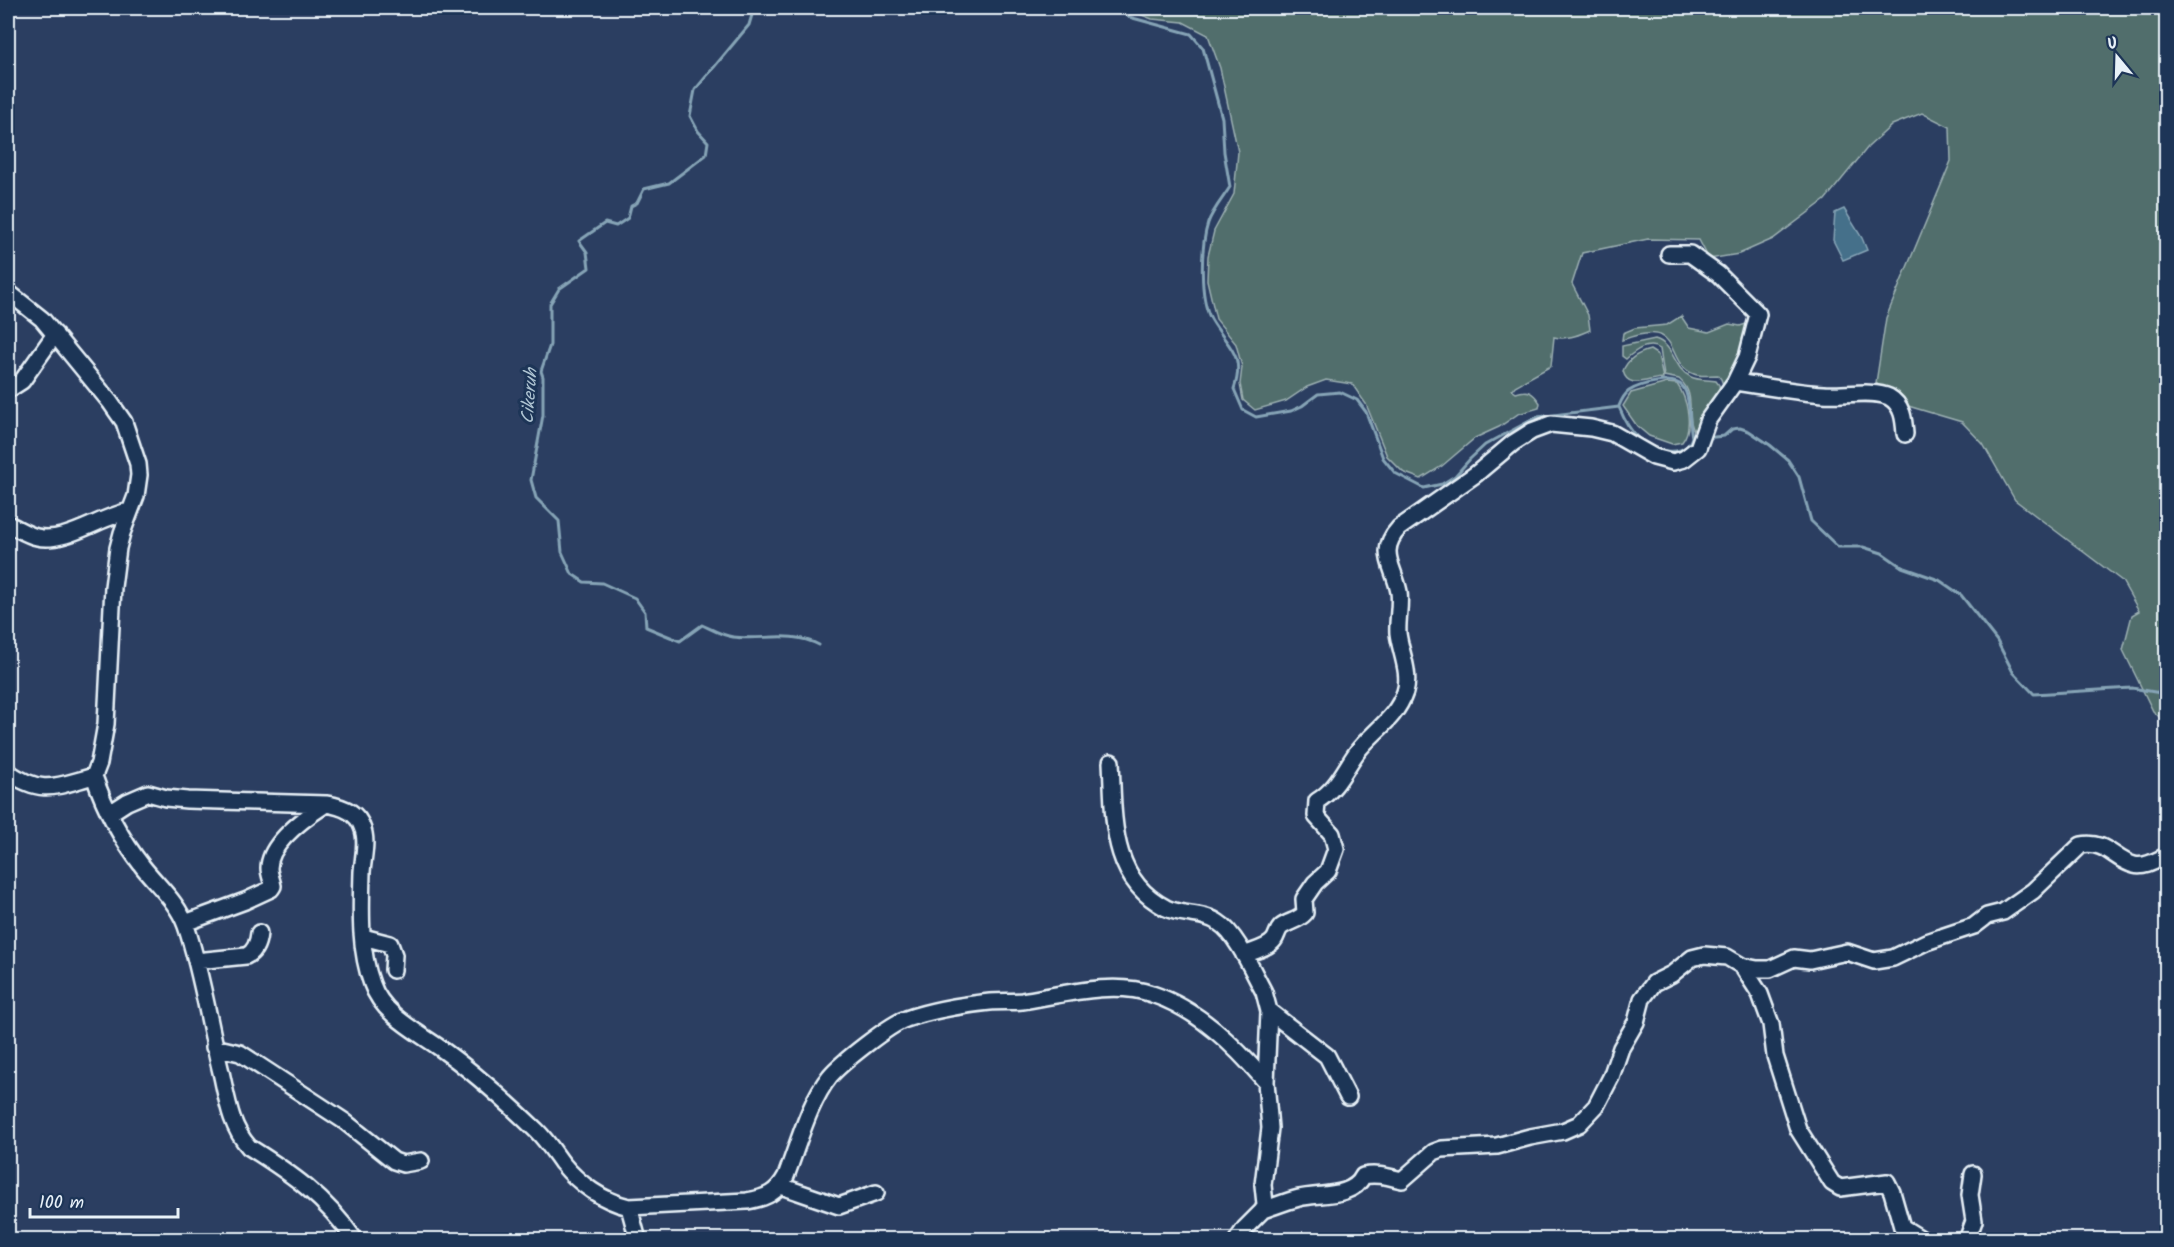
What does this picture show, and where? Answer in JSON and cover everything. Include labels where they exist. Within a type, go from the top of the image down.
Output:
[{"type":"street","points":[[1244,955],[1274,940],[1278,930],[1300,919],[1305,913],[1305,899],[1315,883],[1328,871],[1336,849],[1332,834],[1316,816],[1317,801],[1333,789],[1358,751],[1388,720],[1404,693],[1406,677],[1398,632],[1399,596],[1388,555],[1390,540],[1399,528],[1476,474],[1513,443],[1532,431],[1551,424],[1612,433],[1645,454],[1673,462],[1690,456],[1702,438],[1708,420],[1735,382],[1747,357],[1758,314],[1718,274],[1690,254],[1669,254]]},
{"type":"street","points":[[8,292],[34,311],[55,334],[124,422],[139,475],[136,496],[118,548],[113,587],[106,724],[99,763],[94,776],[127,846],[177,907],[185,923],[196,961],[229,1107],[241,1139],[249,1147],[311,1189],[339,1217],[355,1239]]},
{"type":"street","points":[[8,390],[22,381],[55,334]]},
{"type":"street","points":[[1735,382],[1824,394],[1865,394],[1888,397],[1901,409],[1905,434]]},
{"type":"street","points":[[8,524],[38,538],[56,537],[107,516],[130,511]]},
{"type":"street","points":[[1111,762],[1116,842],[1132,878],[1143,892],[1168,909],[1219,922],[1229,931],[1264,992],[1269,1011],[1266,1082],[1270,1128],[1263,1185],[1266,1198],[1263,1210]]},
{"type":"street","points":[[8,772],[23,782],[46,788],[94,776]]},
{"type":"street","points":[[110,813],[127,802],[148,793],[187,800],[326,804],[348,811],[360,821],[363,827],[364,956],[370,981],[378,998],[386,1007],[500,1096],[540,1134],[563,1164],[587,1187],[610,1201],[629,1207],[747,1202],[772,1194],[781,1186],[813,1107],[829,1077],[849,1058],[903,1020],[936,1011],[973,1004],[1022,1001],[1067,993],[1112,989],[1140,990],[1175,1004],[1199,1018],[1266,1082]]},
{"type":"street","points":[[185,923],[271,889],[273,886],[269,865],[278,844],[289,832],[326,804]]},
{"type":"street","points":[[1236,1239],[1263,1210],[1297,1198],[1348,1190],[1363,1176],[1370,1174],[1402,1180],[1434,1152],[1442,1149],[1497,1146],[1563,1131],[1579,1124],[1596,1106],[1611,1077],[1621,1048],[1636,1022],[1642,999],[1654,983],[1672,974],[1692,958],[1704,955],[1727,957],[1742,966],[1770,969],[1794,958],[1810,960],[1847,952],[1874,961],[1893,958],[1926,942],[1974,926],[1987,916],[2004,912],[2033,891],[2081,845],[2091,843],[2100,846],[2135,866],[2145,865],[2166,856]]},
{"type":"street","points":[[196,961],[246,956],[256,947],[259,933]]},
{"type":"street","points":[[363,937],[390,944],[394,955],[393,970]]},
{"type":"street","points":[[1742,966],[1760,994],[1771,1024],[1775,1056],[1798,1129],[1832,1183],[1840,1188],[1887,1182],[1902,1227],[1923,1239]]},
{"type":"street","points":[[1269,1011],[1327,1056],[1348,1097]]},
{"type":"street","points":[[214,1047],[240,1053],[344,1121],[394,1161],[404,1164],[421,1161]]},
{"type":"street","points":[[1967,1239],[1974,1221],[1970,1195],[1973,1174]]},
{"type":"street","points":[[781,1186],[838,1206],[876,1193]]},
{"type":"street","points":[[629,1207],[638,1239]]},
{"type":"green space","points":[[1128,8],[2166,8],[2166,723],[2153,711],[2123,650],[2132,615],[2139,611],[2122,581],[2015,500],[1983,444],[1962,422],[1898,403],[1876,383],[1886,318],[1951,161],[1950,127],[1922,113],[1892,125],[1868,147],[1825,200],[1773,239],[1739,254],[1709,259],[1699,240],[1648,239],[1582,253],[1572,284],[1588,315],[1590,330],[1568,337],[1554,337],[1551,366],[1515,386],[1512,390],[1516,393],[1524,391],[1535,396],[1540,403],[1539,408],[1518,414],[1499,427],[1475,438],[1442,466],[1421,479],[1403,472],[1387,456],[1366,404],[1352,384],[1326,380],[1307,387],[1286,401],[1255,410],[1243,400],[1240,384],[1242,367],[1236,344],[1216,319],[1207,280],[1208,256],[1214,231],[1234,194],[1238,152],[1220,68],[1208,35],[1183,22],[1152,19]]},
{"type":"green space","points":[[1681,316],[1689,328],[1709,332],[1729,324],[1740,326],[1749,323],[1750,333],[1725,390],[1718,375],[1697,375],[1684,368],[1664,337],[1656,334],[1642,334],[1622,340],[1623,333],[1635,328],[1667,325]]},
{"type":"green space","points":[[1655,339],[1667,346],[1685,373],[1697,379],[1716,381],[1719,385],[1721,396],[1696,433],[1692,427],[1688,392],[1679,379],[1664,376],[1660,349],[1647,346],[1626,359],[1622,356],[1622,346]]},
{"type":"green space","points":[[1650,350],[1658,355],[1663,378],[1640,382],[1629,381],[1623,371],[1627,364],[1637,355]]},
{"type":"green space","points":[[1667,383],[1677,384],[1684,397],[1688,413],[1686,436],[1682,442],[1672,444],[1649,436],[1637,426],[1623,406],[1631,393]]},
{"type":"water","points":[[1844,209],[1867,250],[1843,260],[1833,240],[1835,213]]},
{"type":"waterway","name":"Cikeruh","points":[[754,8],[749,25],[695,90],[690,116],[698,131],[708,142],[706,155],[669,183],[644,189],[637,203],[631,206],[628,218],[616,226],[605,223],[579,241],[587,252],[589,268],[559,289],[550,304],[550,345],[541,371],[543,415],[531,480],[536,498],[559,521],[562,552],[572,574],[584,582],[602,583],[635,598],[645,612],[646,627],[680,641],[702,625],[729,636],[787,637],[819,645]]},
{"type":"waterway","points":[[1119,8],[1129,17],[1191,34],[1203,48],[1222,118],[1224,152],[1230,187],[1208,223],[1203,258],[1204,298],[1211,319],[1236,358],[1238,367],[1234,389],[1243,410],[1256,417],[1291,411],[1318,394],[1340,392],[1357,400],[1366,412],[1383,458],[1395,473],[1424,488],[1442,484],[1455,476],[1485,445],[1537,417],[1619,407],[1636,436],[1652,447],[1676,451],[1689,444],[1692,437],[1696,438]]},
{"type":"waterway","points":[[1619,406],[1623,398],[1634,388],[1665,381],[1679,383],[1686,391],[1692,437]]},
{"type":"waterway","points":[[1705,438],[1724,436],[1732,429],[1740,428],[1749,431],[1770,445],[1788,460],[1799,477],[1811,521],[1838,547],[1863,547],[1882,553],[1902,567],[1939,580],[1961,595],[1997,641],[2013,672],[2034,694],[2132,688],[2166,694]]}]
